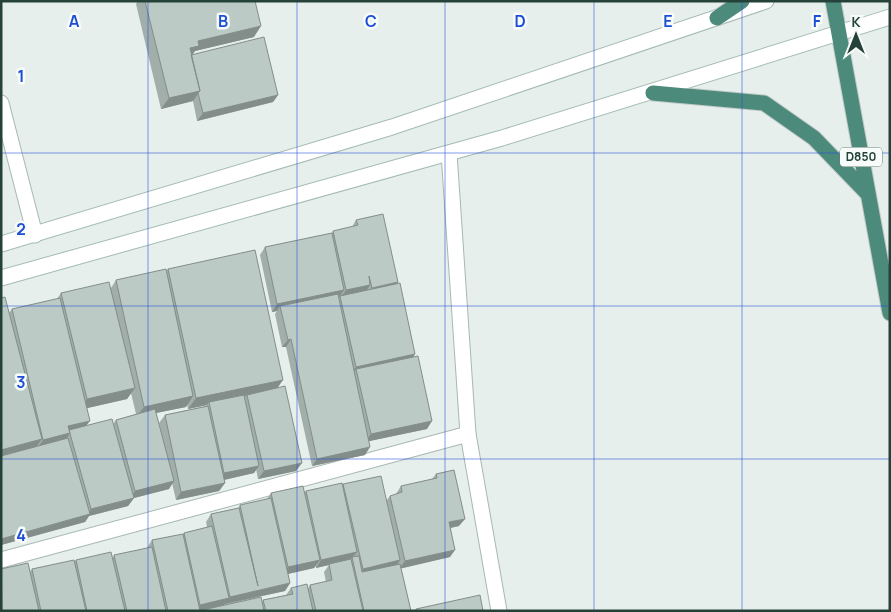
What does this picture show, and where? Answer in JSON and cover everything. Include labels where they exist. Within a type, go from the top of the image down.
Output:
[{"type":"highway","points":[[717,18],[742,1]]},
{"type":"highway","name":"D850","points":[[833,1],[890,313]]},
{"type":"highway","points":[[652,93],[764,104],[814,138],[868,194]]},
{"type":"main road","points":[[1,244],[392,126],[766,1]]},
{"type":"main road","points":[[1,278],[450,153],[652,93],[890,17]]},
{"type":"main road","points":[[1,103],[35,235]]},
{"type":"main road","points":[[450,153],[468,434],[499,611]]},
{"type":"main road","points":[[1,560],[468,434]]},
{"type":"building","points":[[145,1],[255,1],[261,26],[198,41],[199,46],[190,48],[200,91],[169,98]]},
{"type":"building","points":[[264,37],[278,95],[203,113],[198,93],[200,91],[191,55]]},
{"type":"building","points":[[383,214],[398,282],[372,288],[369,276],[370,285],[346,290],[333,231],[358,225],[356,220]]},
{"type":"building","points":[[332,233],[344,290],[277,304],[265,247]]},
{"type":"building","points":[[255,250],[283,380],[196,398],[168,269]]},
{"type":"building","points":[[166,269],[193,396],[144,407],[116,280]]},
{"type":"building","points":[[109,282],[135,388],[87,399],[61,293]]},
{"type":"building","points":[[400,283],[415,354],[356,367],[340,296]]},
{"type":"building","points":[[338,294],[370,447],[317,459],[291,339],[288,340],[280,306]]},
{"type":"building","points":[[5,297],[42,439],[1,450],[1,298]]},
{"type":"building","points":[[60,298],[90,421],[68,426],[70,433],[43,440],[12,309]]},
{"type":"building","points":[[418,356],[432,421],[371,434],[356,369]]},
{"type":"building","points":[[285,386],[302,463],[264,471],[247,395]]},
{"type":"building","points":[[244,395],[259,466],[224,473],[209,402]]},
{"type":"building","points":[[208,406],[225,483],[181,492],[165,415]]},
{"type":"building","points":[[155,409],[174,481],[135,491],[116,420]]},
{"type":"building","points":[[112,419],[134,498],[91,509],[69,430]]},
{"type":"building","points":[[68,438],[90,514],[1,539],[1,456]]},
{"type":"building","points":[[454,470],[465,519],[449,522],[455,550],[405,561],[390,496],[402,492],[401,486],[437,478],[436,474]]},
{"type":"building","points":[[381,476],[400,560],[363,569],[343,484]]},
{"type":"building","points":[[342,483],[357,552],[321,560],[306,491]]},
{"type":"building","points":[[303,486],[320,560],[288,567],[271,493]]},
{"type":"building","points":[[271,498],[290,583],[230,597],[211,514],[239,508],[258,586],[240,505]]},
{"type":"building","points":[[212,526],[229,598],[200,605],[184,533]]},
{"type":"building","points":[[183,534],[200,611],[168,611],[152,540]]},
{"type":"building","points":[[152,547],[166,611],[127,611],[114,555]]},
{"type":"building","points":[[111,552],[125,611],[87,611],[76,560]]},
{"type":"building","points":[[359,556],[362,572],[400,564],[411,611],[364,611],[352,557]]},
{"type":"building","points":[[351,559],[363,611],[316,611],[310,585],[332,580],[329,564]]},
{"type":"building","points":[[74,560],[86,611],[41,611],[32,569]]},
{"type":"building","points":[[28,563],[39,611],[2,611],[1,569]]},
{"type":"building","points":[[307,584],[313,611],[266,611],[263,600],[293,594],[291,588]]},
{"type":"building","points":[[480,595],[483,611],[416,611],[416,609]]},
{"type":"building","points":[[261,597],[264,611],[207,611],[207,609]]}]
